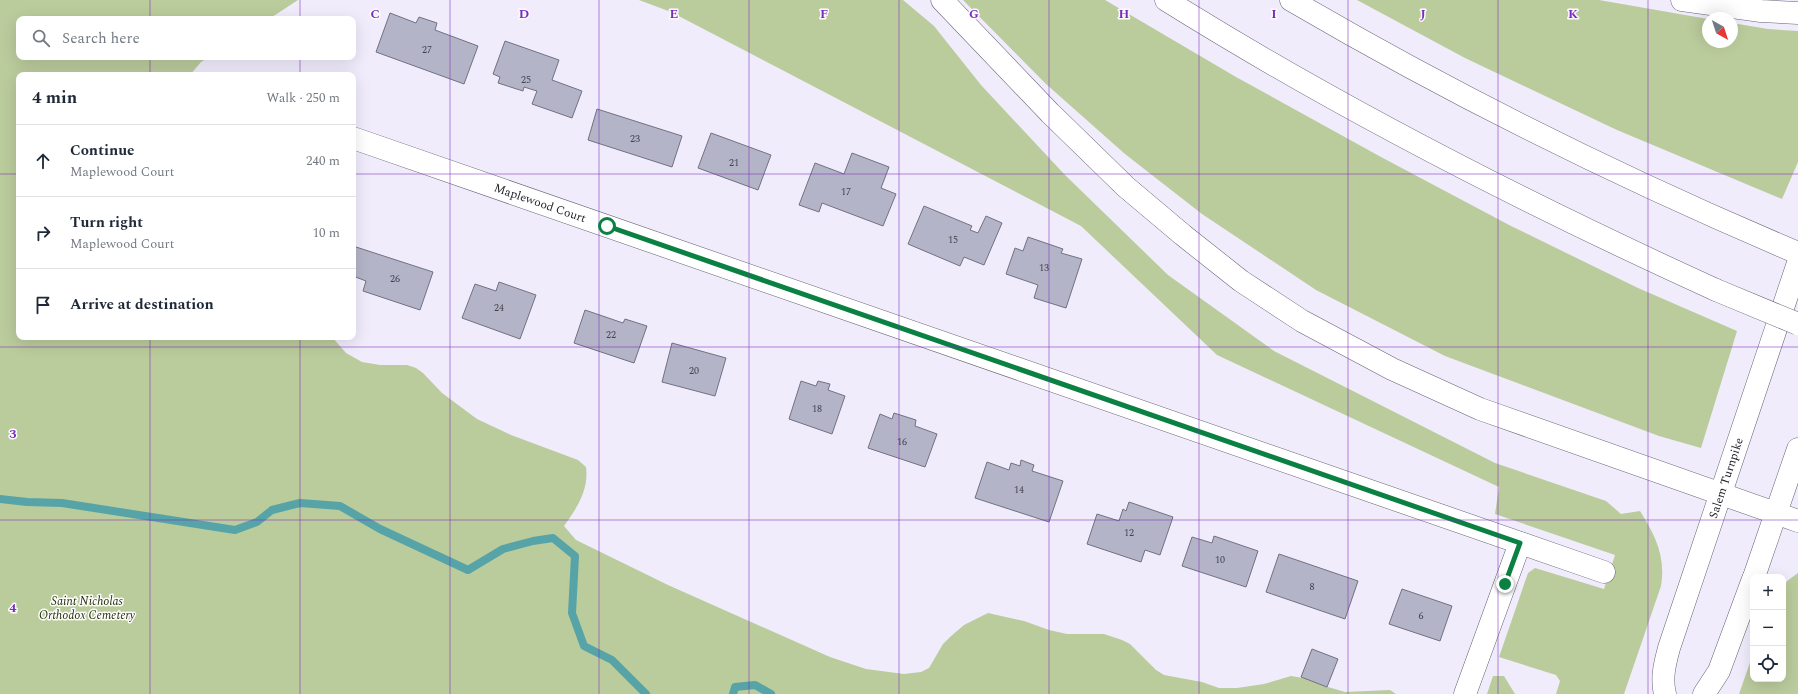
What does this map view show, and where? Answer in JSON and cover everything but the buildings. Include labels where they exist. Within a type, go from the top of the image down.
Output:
[{"type":"main road","points":[[942,0],[1054,118],[1121,182],[1178,231],[1232,274],[1277,306],[1372,359],[1474,406],[1543,432],[1798,521]]},
{"type":"main road","points":[[1166,0],[1272,64],[1422,148],[1566,220],[1716,290],[1798,324]]},
{"type":"main road","points":[[1291,0],[1401,62],[1533,132],[1638,183],[1798,254]]},
{"type":"main road","points":[[1682,0],[1761,11],[1798,13]]},
{"type":"main road","name":"Maplewood Court","points":[[356,139],[1604,572]]},
{"type":"main road","name":"Salem Turnpike","points":[[1665,694],[1663,686],[1664,673],[1669,648],[1798,263]]},
{"type":"main road","points":[[1754,574],[1798,449]]},
{"type":"main road","points":[[1465,694],[1520,543]]},
{"type":"main road","points":[[1704,694],[1719,670],[1750,586]]},
{"type":"green space","name":"Saint Nicholas Orthodox Cemetery","points":[[0,0],[298,0],[274,16],[16,16],[16,60],[204,60],[193,72],[16,72],[16,340],[335,340],[346,353],[362,362],[380,365],[407,365],[416,368],[423,373],[442,393],[477,419],[511,435],[578,460],[586,467],[586,483],[584,491],[564,526],[576,540],[668,585],[830,657],[866,669],[904,674],[921,672],[929,668],[943,644],[950,637],[964,625],[988,613],[1024,621],[1049,630],[1067,634],[1104,634],[1130,644],[1156,670],[1164,675],[1202,682],[1219,688],[1237,688],[1264,684],[1291,676],[1309,679],[1345,692],[1390,690],[1396,694],[0,694]]},
{"type":"green space","points":[[639,0],[903,0],[934,26],[981,85],[1065,175],[1168,275],[1274,351],[1495,463],[1606,501],[1621,514],[1640,511],[1655,537],[1661,555],[1662,575],[1661,586],[1624,694],[1556,694],[1560,681],[1556,675],[1499,657],[1528,573],[1535,568],[1604,589],[1615,555],[1495,514],[1499,487],[1217,355],[1081,226],[671,12]]},
{"type":"green space","points":[[963,0],[1105,0],[1236,77],[1381,157],[1511,226],[1638,288],[1737,331],[1701,448],[1659,436],[1445,356],[1316,290],[1202,214],[1125,154],[1046,84]]},
{"type":"green space","points":[[1357,0],[1599,0],[1702,18],[1702,48],[1738,48],[1738,24],[1768,29],[1798,31],[1798,162],[1782,199],[1617,130],[1465,58]]},
{"type":"green space","points":[[1798,573],[1798,694],[1739,694],[1750,663],[1750,682],[1786,682],[1787,581]]},
{"type":"green space","points":[[1493,676],[1504,676],[1515,694],[1487,694]]},
{"type":"waterway","points":[[0,499],[27,502],[62,503],[235,530],[257,522],[272,510],[300,503],[340,506],[380,529],[468,570],[503,549],[533,541],[553,538],[575,556],[572,613],[584,646],[612,660],[646,694]]},
{"type":"waterway","points":[[733,694],[735,687],[755,685],[771,694]]},
{"type":"route","points":[[607,226],[1520,543],[1505,584]]}]
